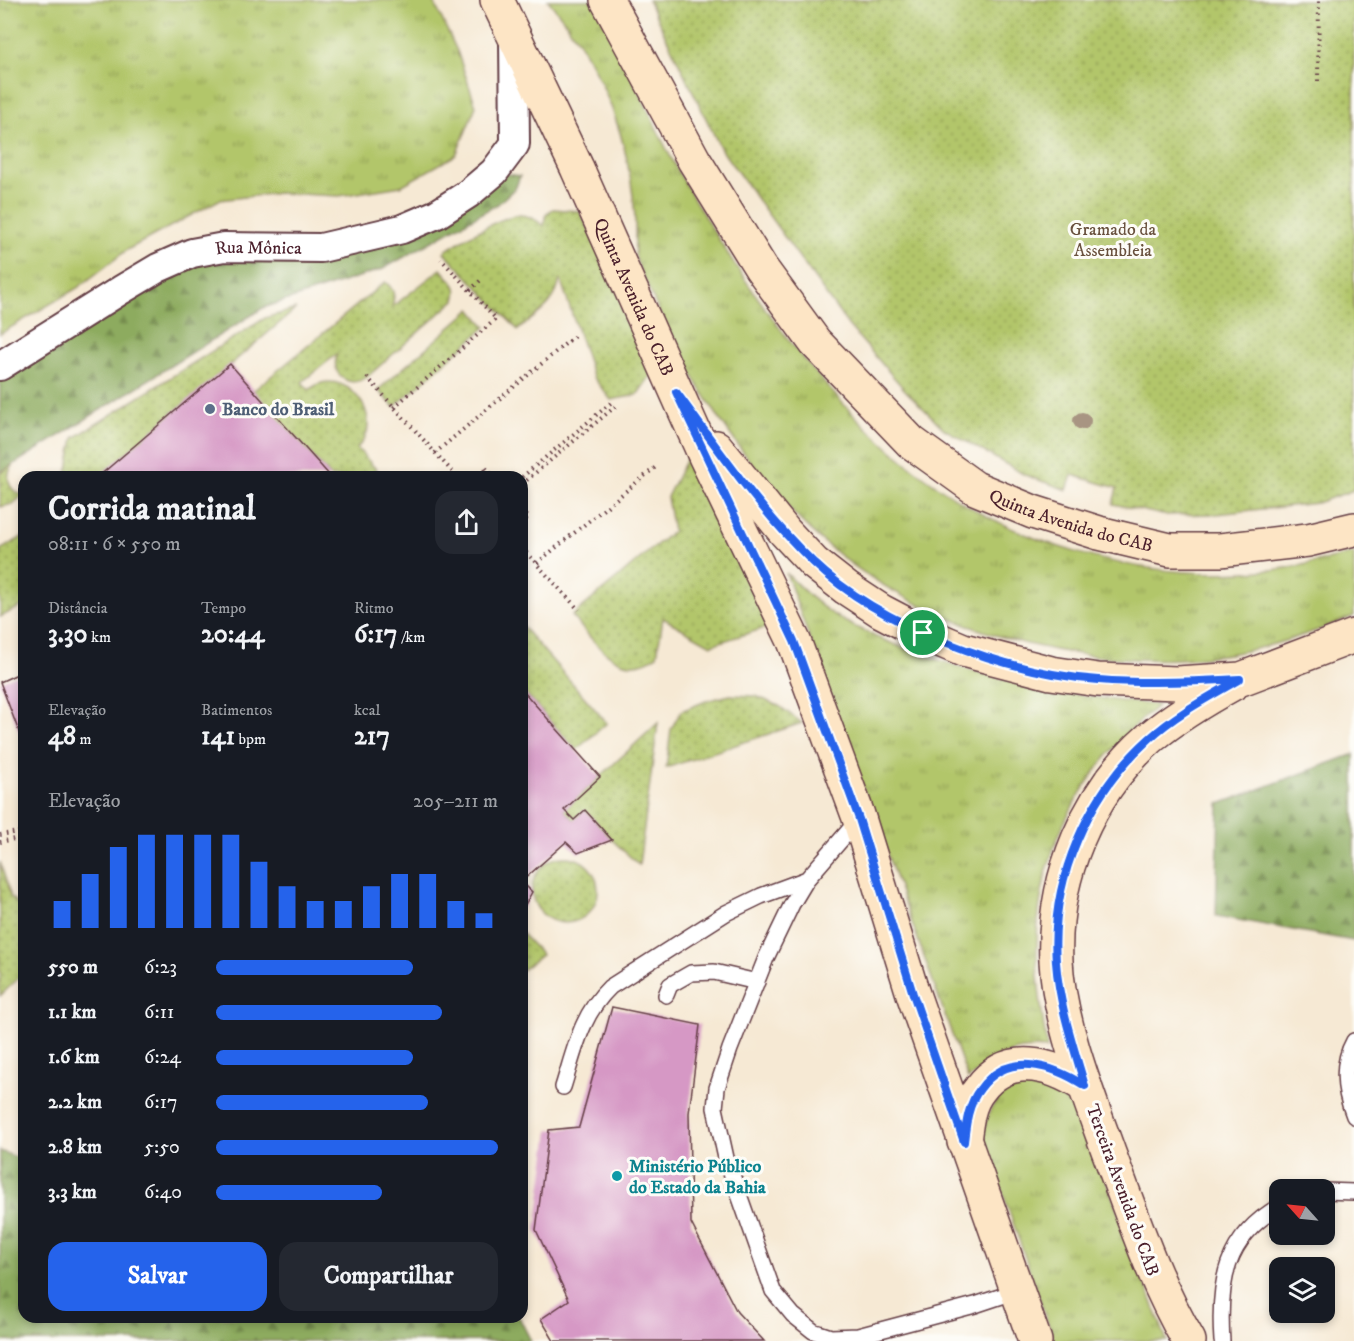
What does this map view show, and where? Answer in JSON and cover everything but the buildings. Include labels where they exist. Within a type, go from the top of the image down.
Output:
[{"type":"main road","name":"Quinta Avenida do CAB","points":[[497,0],[576,168],[676,392],[794,641],[859,819],[913,994],[1035,1341]]},
{"type":"main road","name":"Quinta Avenida do CAB","points":[[607,0],[694,160],[761,268],[815,342],[911,442],[975,488],[1023,508],[1100,533],[1170,550],[1220,550],[1286,543],[1354,529]]},
{"type":"main road","points":[[676,392],[730,466],[814,563],[873,605],[923,633],[963,650],[1051,673],[1098,680],[1177,683],[1240,679],[1354,636]]},
{"type":"main road","name":"Terceira Avenida do CAB","points":[[1189,1341],[1157,1281],[1085,1086],[1062,1005],[1056,961],[1057,911],[1067,869],[1083,828],[1103,793],[1122,767],[1149,738],[1183,713],[1240,679]]},
{"type":"main road","points":[[964,1142],[972,1102],[980,1088],[1007,1068],[1021,1064],[1037,1064],[1069,1075],[1085,1086]]},
{"type":"street","name":"Rua Mônica","points":[[0,366],[158,268],[192,253],[224,247],[321,248],[402,229],[437,214],[468,194],[494,172],[515,144],[514,34]]},
{"type":"lane","points":[[859,819],[807,879],[792,904],[766,958],[722,1068],[715,1108],[726,1158],[773,1291],[793,1315],[813,1330],[831,1337],[858,1336],[975,1305],[1017,1291]]},
{"type":"lane","points":[[563,1087],[587,1015],[610,987],[726,913],[761,896],[807,879]]},
{"type":"lane","points":[[666,995],[670,985],[691,973],[714,972],[757,982]]},
{"type":"lane","points":[[1354,1041],[1344,1069],[1349,1105],[1354,1116]]},
{"type":"lane","points":[[1335,1191],[1354,1192]]},
{"type":"lane","points":[[1222,1341],[1220,1313],[1223,1280],[1231,1254],[1246,1232],[1269,1214]]},
{"type":"path","points":[[1318,81],[1319,0]]},
{"type":"path","points":[[393,407],[496,319],[441,259]]},
{"type":"path","points":[[470,290],[482,279]]},
{"type":"path","points":[[435,453],[577,334]]},
{"type":"path","points":[[367,377],[452,471]]},
{"type":"path","points":[[528,472],[612,402]]},
{"type":"path","points":[[528,479],[616,406]]},
{"type":"path","points":[[537,564],[657,466]]},
{"type":"path","points":[[528,554],[579,610]]},
{"type":"path","points":[[0,835],[18,832]]},
{"type":"path","points":[[0,842],[18,838]]},
{"type":"green space","points":[[0,0],[433,0],[457,51],[476,106],[456,155],[401,186],[339,196],[279,193],[219,200],[127,250],[79,287],[0,334]]},
{"type":"green space","points":[[548,0],[593,0],[679,174],[733,262],[786,337],[815,372],[877,438],[910,466],[949,494],[991,518],[1035,538],[1081,554],[1128,565],[1176,571],[1224,573],[1282,569],[1354,553],[1354,616],[1293,639],[1229,654],[1171,659],[1113,658],[1054,650],[996,635],[940,615],[888,588],[839,555],[796,516],[755,468],[709,403],[673,341],[636,259],[635,213],[631,182],[612,109],[591,63],[564,20]]},
{"type":"green space","name":"Gramado da Assembleia","points":[[648,0],[1354,0],[1354,490],[1317,503],[1217,514],[1163,515],[1113,504],[1117,488],[1072,475],[1067,490],[1025,475],[944,429],[904,389],[848,325],[721,149]]},
{"type":"green space","points":[[494,172],[520,176],[516,187],[498,204],[383,269],[263,308],[0,473],[0,366],[158,268],[360,240]]},
{"type":"green space","points":[[553,209],[579,211],[662,360],[637,395],[611,400],[593,377],[560,278],[555,295],[550,302],[518,330],[444,252],[481,230],[512,216],[526,216],[544,226],[546,214]]},
{"type":"green space","points":[[441,269],[455,286],[455,300],[367,377],[353,382],[342,378],[336,368],[337,354],[302,382],[309,390],[322,383],[335,383],[347,388],[358,397],[365,409],[368,422],[366,436],[357,448],[378,471],[326,471],[253,391],[385,282],[391,287],[393,293],[392,307]]},
{"type":"green space","points":[[296,309],[105,471],[68,471],[74,438],[265,318]]},
{"type":"green space","points":[[471,309],[486,327],[394,407],[378,390]]},
{"type":"green space","points":[[691,449],[784,622],[711,645],[663,618],[657,655],[644,662],[631,664],[620,661],[599,646],[572,616],[673,531],[667,497]]},
{"type":"green space","points":[[14,464],[8,478],[11,487],[18,493],[18,500],[13,504],[0,507],[0,473]]},
{"type":"green space","points":[[18,540],[18,608],[0,617],[0,550]]},
{"type":"green space","points":[[786,573],[834,615],[867,633],[914,652],[983,674],[1040,688],[1158,705],[1106,757],[1085,785],[1054,847],[1044,881],[1038,916],[1039,990],[1047,1049],[1013,1051],[996,1059],[968,1079]]},
{"type":"green space","points":[[528,633],[607,723],[576,750],[528,697]]},
{"type":"green space","points":[[730,695],[756,696],[779,706],[802,723],[666,768],[671,729],[681,711]]},
{"type":"green space","points":[[658,723],[639,865],[585,810],[574,820],[564,810]]},
{"type":"green space","points":[[1354,754],[1354,941],[1216,916],[1219,804]]},
{"type":"green space","points":[[571,857],[589,866],[596,877],[598,890],[596,903],[589,914],[578,921],[559,923],[541,914],[534,903],[532,884],[541,866],[552,859]]},
{"type":"green space","points":[[0,862],[11,897],[18,904],[18,979],[0,996]]},
{"type":"green space","points":[[528,940],[542,955],[528,966]]},
{"type":"green space","points":[[1033,1085],[1044,1087],[1066,1100],[1087,1130],[1167,1341],[1054,1341],[984,1139],[987,1117],[996,1101],[1012,1090]]},
{"type":"green space","points":[[0,1151],[18,1158],[18,1323],[522,1323],[531,1341],[0,1341]]},
{"type":"place","name":"Banco do Brasil","points":[[210,409]]},
{"type":"place","name":"Ministério Público do Estado da Bahia","points":[[617,1176]]},
{"type":"route","points":[[676,392],[730,466],[814,563],[881,611],[923,633],[963,650],[1007,663],[1098,680],[1177,683],[1240,679],[1183,713],[1149,738],[1122,767],[1103,793],[1083,828],[1067,869],[1057,911],[1056,961],[1062,1005],[1085,1086],[1069,1075],[1037,1064],[1021,1064],[1007,1068],[980,1088],[972,1102],[964,1142],[913,994],[859,819],[794,641],[676,392]]}]
